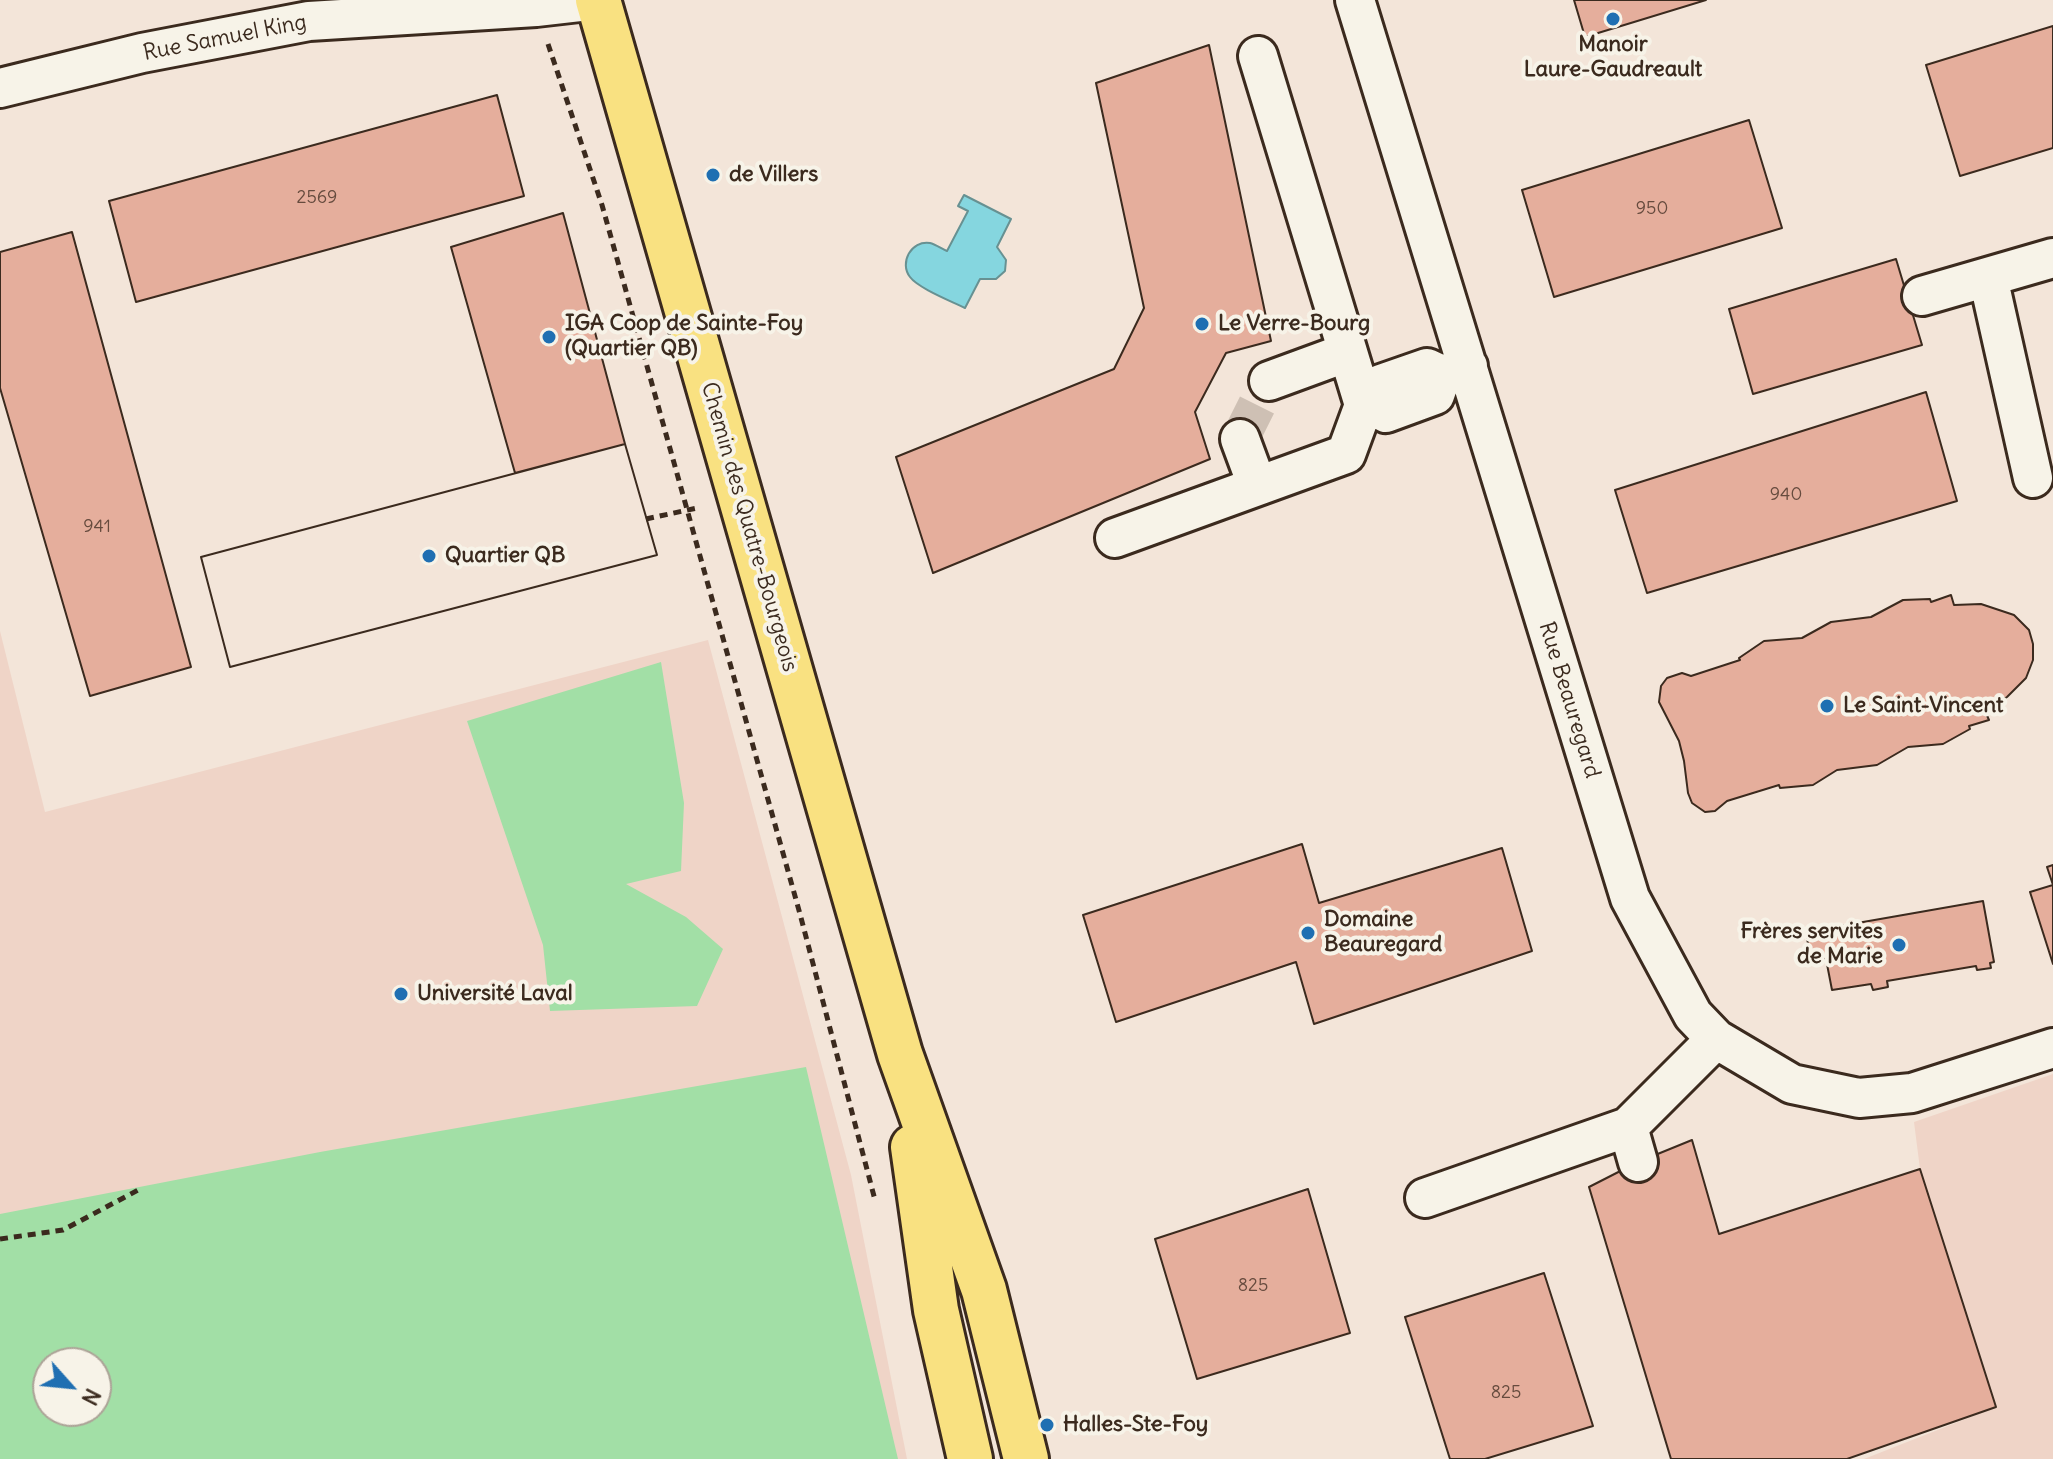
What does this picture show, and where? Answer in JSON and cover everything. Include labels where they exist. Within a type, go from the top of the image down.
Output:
[{"type":"main road","name":"Chemin des Quatre-Bourgeois","points":[[598,0],[900,1054],[984,1290],[1026,1459]]},
{"type":"main road","name":"Chemin des Quatre-Bourgeois","points":[[900,1054],[936,1310],[970,1459]]},
{"type":"street","name":"Rue Samuel King","points":[[0,88],[142,53],[309,21],[536,7],[598,0]]},
{"type":"street","name":"Rue Beauregard","points":[[1355,0],[1455,371],[1630,898],[1693,1015],[1716,1039],[1792,1084],[1859,1098],[1912,1093],[2053,1048]]},
{"type":"street","points":[[1258,56],[1348,352],[1368,404]]},
{"type":"street","points":[[1922,296],[2053,258]]},
{"type":"street","points":[[1988,277],[2033,478]]},
{"type":"street","points":[[1269,381],[1348,352]]},
{"type":"street","points":[[1115,538],[1346,454],[1368,404],[1381,384],[1427,368],[1455,371]]},
{"type":"street","points":[[1240,439],[1257,485]]},
{"type":"street","points":[[1425,1198],[1633,1145],[1716,1039]]},
{"type":"path","points":[[546,40],[602,205],[800,914],[879,1215]]},
{"type":"path","points":[[602,205],[613,202]]},
{"type":"path","points":[[646,519],[697,508]]},
{"type":"path","points":[[0,1239],[63,1230],[142,1188]]},
{"type":"shaded area","name":"Université Laval","points":[[0,631],[45,812],[708,640],[851,1175],[907,1459],[0,1459]]},
{"type":"shaded area","points":[[2053,1074],[2053,1459],[1864,1459],[1996,1407],[1920,1169],[1914,1122]]},
{"type":"green space","points":[[661,662],[684,803],[681,871],[626,884],[686,917],[723,949],[697,1006],[550,1011],[543,945],[467,721]]},
{"type":"green space","points":[[806,1067],[898,1459],[0,1459],[0,1214],[320,1152]]},
{"type":"water","points":[[964,195],[1011,219],[997,247],[1006,260],[1005,271],[996,279],[980,279],[965,308],[920,286],[910,277],[906,265],[906,259],[917,245],[930,243],[947,251],[968,211],[958,206]]},
{"type":"building","name":"Manoir Laure-Gaudreault","points":[[1574,0],[1706,0],[1585,37]]},
{"type":"building","points":[[2053,26],[2053,148],[1960,176],[1926,65]]},
{"type":"building","name":"Le Verre-Bourg","points":[[1209,45],[1271,341],[1226,353],[1195,412],[1210,459],[933,573],[896,457],[1114,369],[1144,308],[1096,83]]},
{"type":"building","points":[[497,95],[524,196],[136,302],[109,201]]},
{"type":"building","points":[[1749,120],[1782,228],[1554,297],[1522,190]]},
{"type":"building","points":[[563,213],[625,444],[515,473],[451,247]]},
{"type":"building","points":[[72,232],[191,667],[90,696],[0,388],[0,252]]},
{"type":"building","points":[[1896,259],[1922,345],[1753,394],[1729,309]]},
{"type":"building","points":[[1926,392],[1957,501],[1647,593],[1615,490]]},
{"type":"building","name":"Quartier QB","points":[[625,444],[657,555],[230,667],[201,557]]},
{"type":"building","name":"Quartier QB","points":[[625,444],[657,555],[230,667],[201,557]]},
{"type":"building","name":"Le Saint-Vincent","points":[[1951,595],[1954,605],[1981,604],[2014,615],[2029,630],[2033,660],[2026,678],[2007,697],[1985,711],[1989,720],[1969,726],[1970,729],[1943,744],[1908,747],[1877,765],[1837,770],[1813,785],[1780,788],[1779,785],[1727,801],[1715,811],[1705,812],[1692,803],[1679,741],[1659,702],[1661,686],[1667,678],[1682,673],[1691,676],[1740,660],[1764,641],[1802,638],[1831,622],[1871,617],[1903,600],[1930,599],[1931,602]]},
{"type":"building","name":"Domaine Beauregard","points":[[1302,844],[1319,903],[1502,848],[1532,951],[1314,1024],[1296,962],[1116,1022],[1083,915]]},
{"type":"building","points":[[2053,865],[2053,885],[2047,867]]},
{"type":"building","points":[[2053,885],[2053,964],[2030,892]]},
{"type":"building","name":"Frères servites de Marie","points":[[1983,901],[1994,962],[1990,963],[1991,968],[1977,970],[1976,966],[1887,981],[1888,987],[1873,990],[1871,984],[1832,990],[1826,959],[1811,961],[1806,932]]},
{"type":"building","points":[[1692,1140],[1719,1234],[1920,1169],[1996,1407],[1847,1459],[1671,1459],[1589,1187],[1638,1162]]},
{"type":"building","points":[[1308,1189],[1350,1333],[1197,1379],[1155,1239]]},
{"type":"building","points":[[1544,1273],[1593,1426],[1485,1459],[1450,1459],[1405,1317]]},
{"type":"tunnel","points":[[1240,439],[1269,381]]},
{"type":"place","name":"Manoir Laure-Gaudreault","points":[[1613,19]]},
{"type":"place","name":"de Villers","points":[[713,175]]},
{"type":"place","name":"Le Verre-Bourg","points":[[1202,324]]},
{"type":"place","name":"IGA Coop de Sainte-Foy (Quartier QB)","points":[[549,337]]},
{"type":"place","name":"Quartier QB","points":[[429,556]]},
{"type":"place","name":"Le Saint-Vincent","points":[[1827,706]]},
{"type":"place","name":"Domaine Beauregard","points":[[1308,933]]},
{"type":"place","name":"Frères servites de Marie","points":[[1899,945]]},
{"type":"place","name":"Université Laval","points":[[401,994]]},
{"type":"place","name":"Halles-Ste-Foy","points":[[1047,1425]]}]
